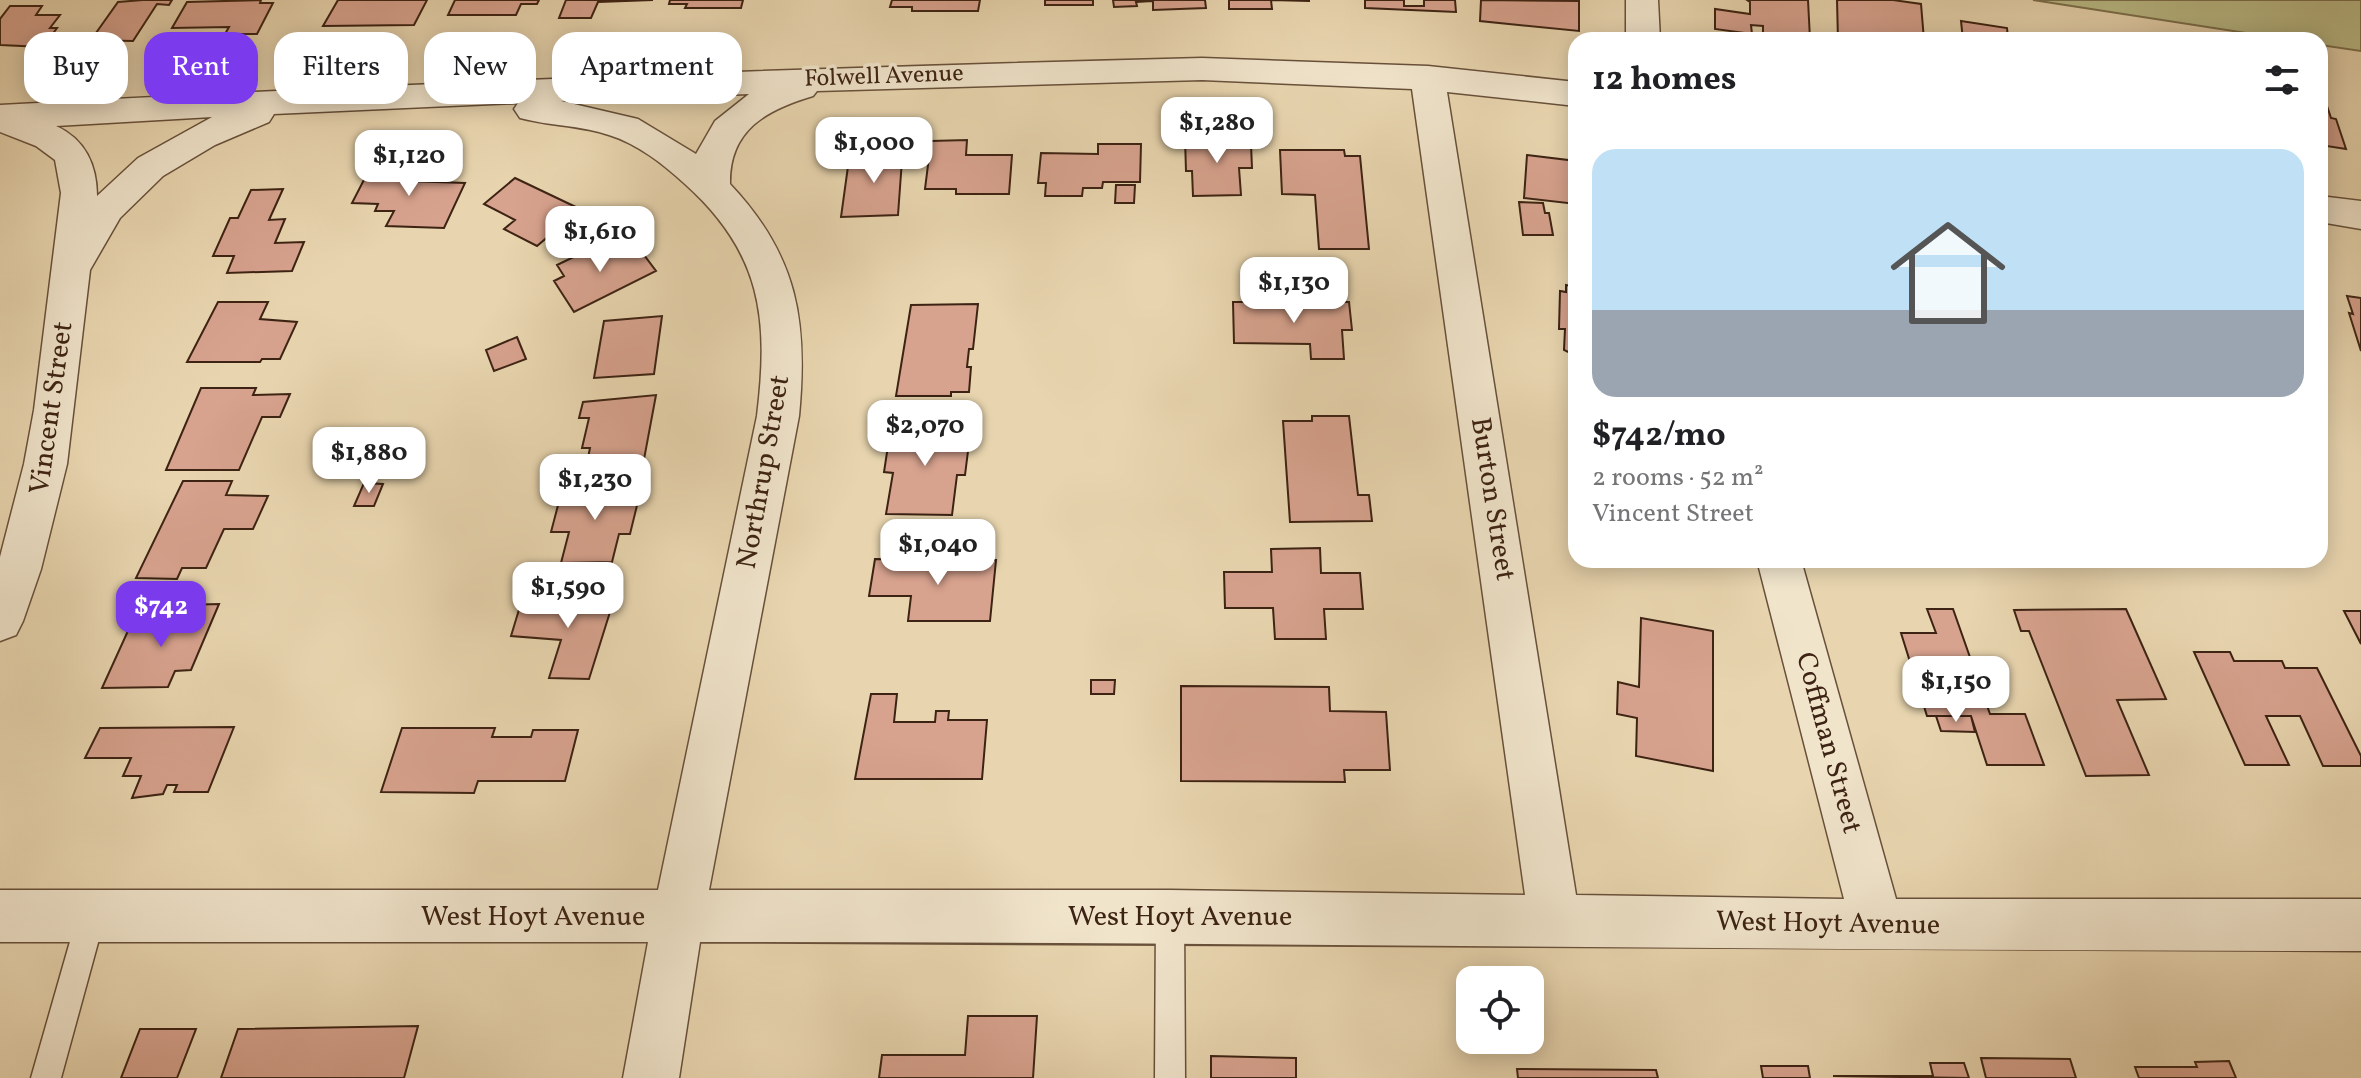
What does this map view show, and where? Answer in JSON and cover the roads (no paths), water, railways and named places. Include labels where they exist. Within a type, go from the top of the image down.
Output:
[{"type":"street","points":[[1642,0],[1643,32]]},
{"type":"street","name":"Folwell Avenue","points":[[536,91],[846,78],[1202,69],[1428,78],[1568,93]]},
{"type":"street","points":[[712,185],[713,156],[722,137],[738,120],[774,97],[846,78]]},
{"type":"street","name":"Burton Street","points":[[1428,78],[1554,920]]},
{"type":"street","name":"Folwell Avenue","points":[[0,118],[274,102]]},
{"type":"street","name":"Vincent Street","points":[[69,284],[85,241],[98,220],[125,190],[158,163],[195,139],[236,120],[293,104]]},
{"type":"street","name":"Northrup Street","points":[[501,104],[615,124],[672,154],[712,185],[735,211],[758,247],[777,297],[784,354],[778,416],[678,916],[651,1078]]},
{"type":"street","name":"Vincent Street","points":[[0,118],[55,139],[74,158],[79,174],[57,408],[40,497],[0,621]]},
{"type":"street","points":[[2328,210],[2361,215]]},
{"type":"street","name":"Coffman Street","points":[[1781,568],[1877,925]]},
{"type":"street","name":"West Hoyt Avenue","points":[[0,916],[1170,916],[1877,925],[2361,925]]},
{"type":"lane","points":[[1170,916],[1170,1078]]},
{"type":"lane","points":[[46,1078],[91,917]]}]
